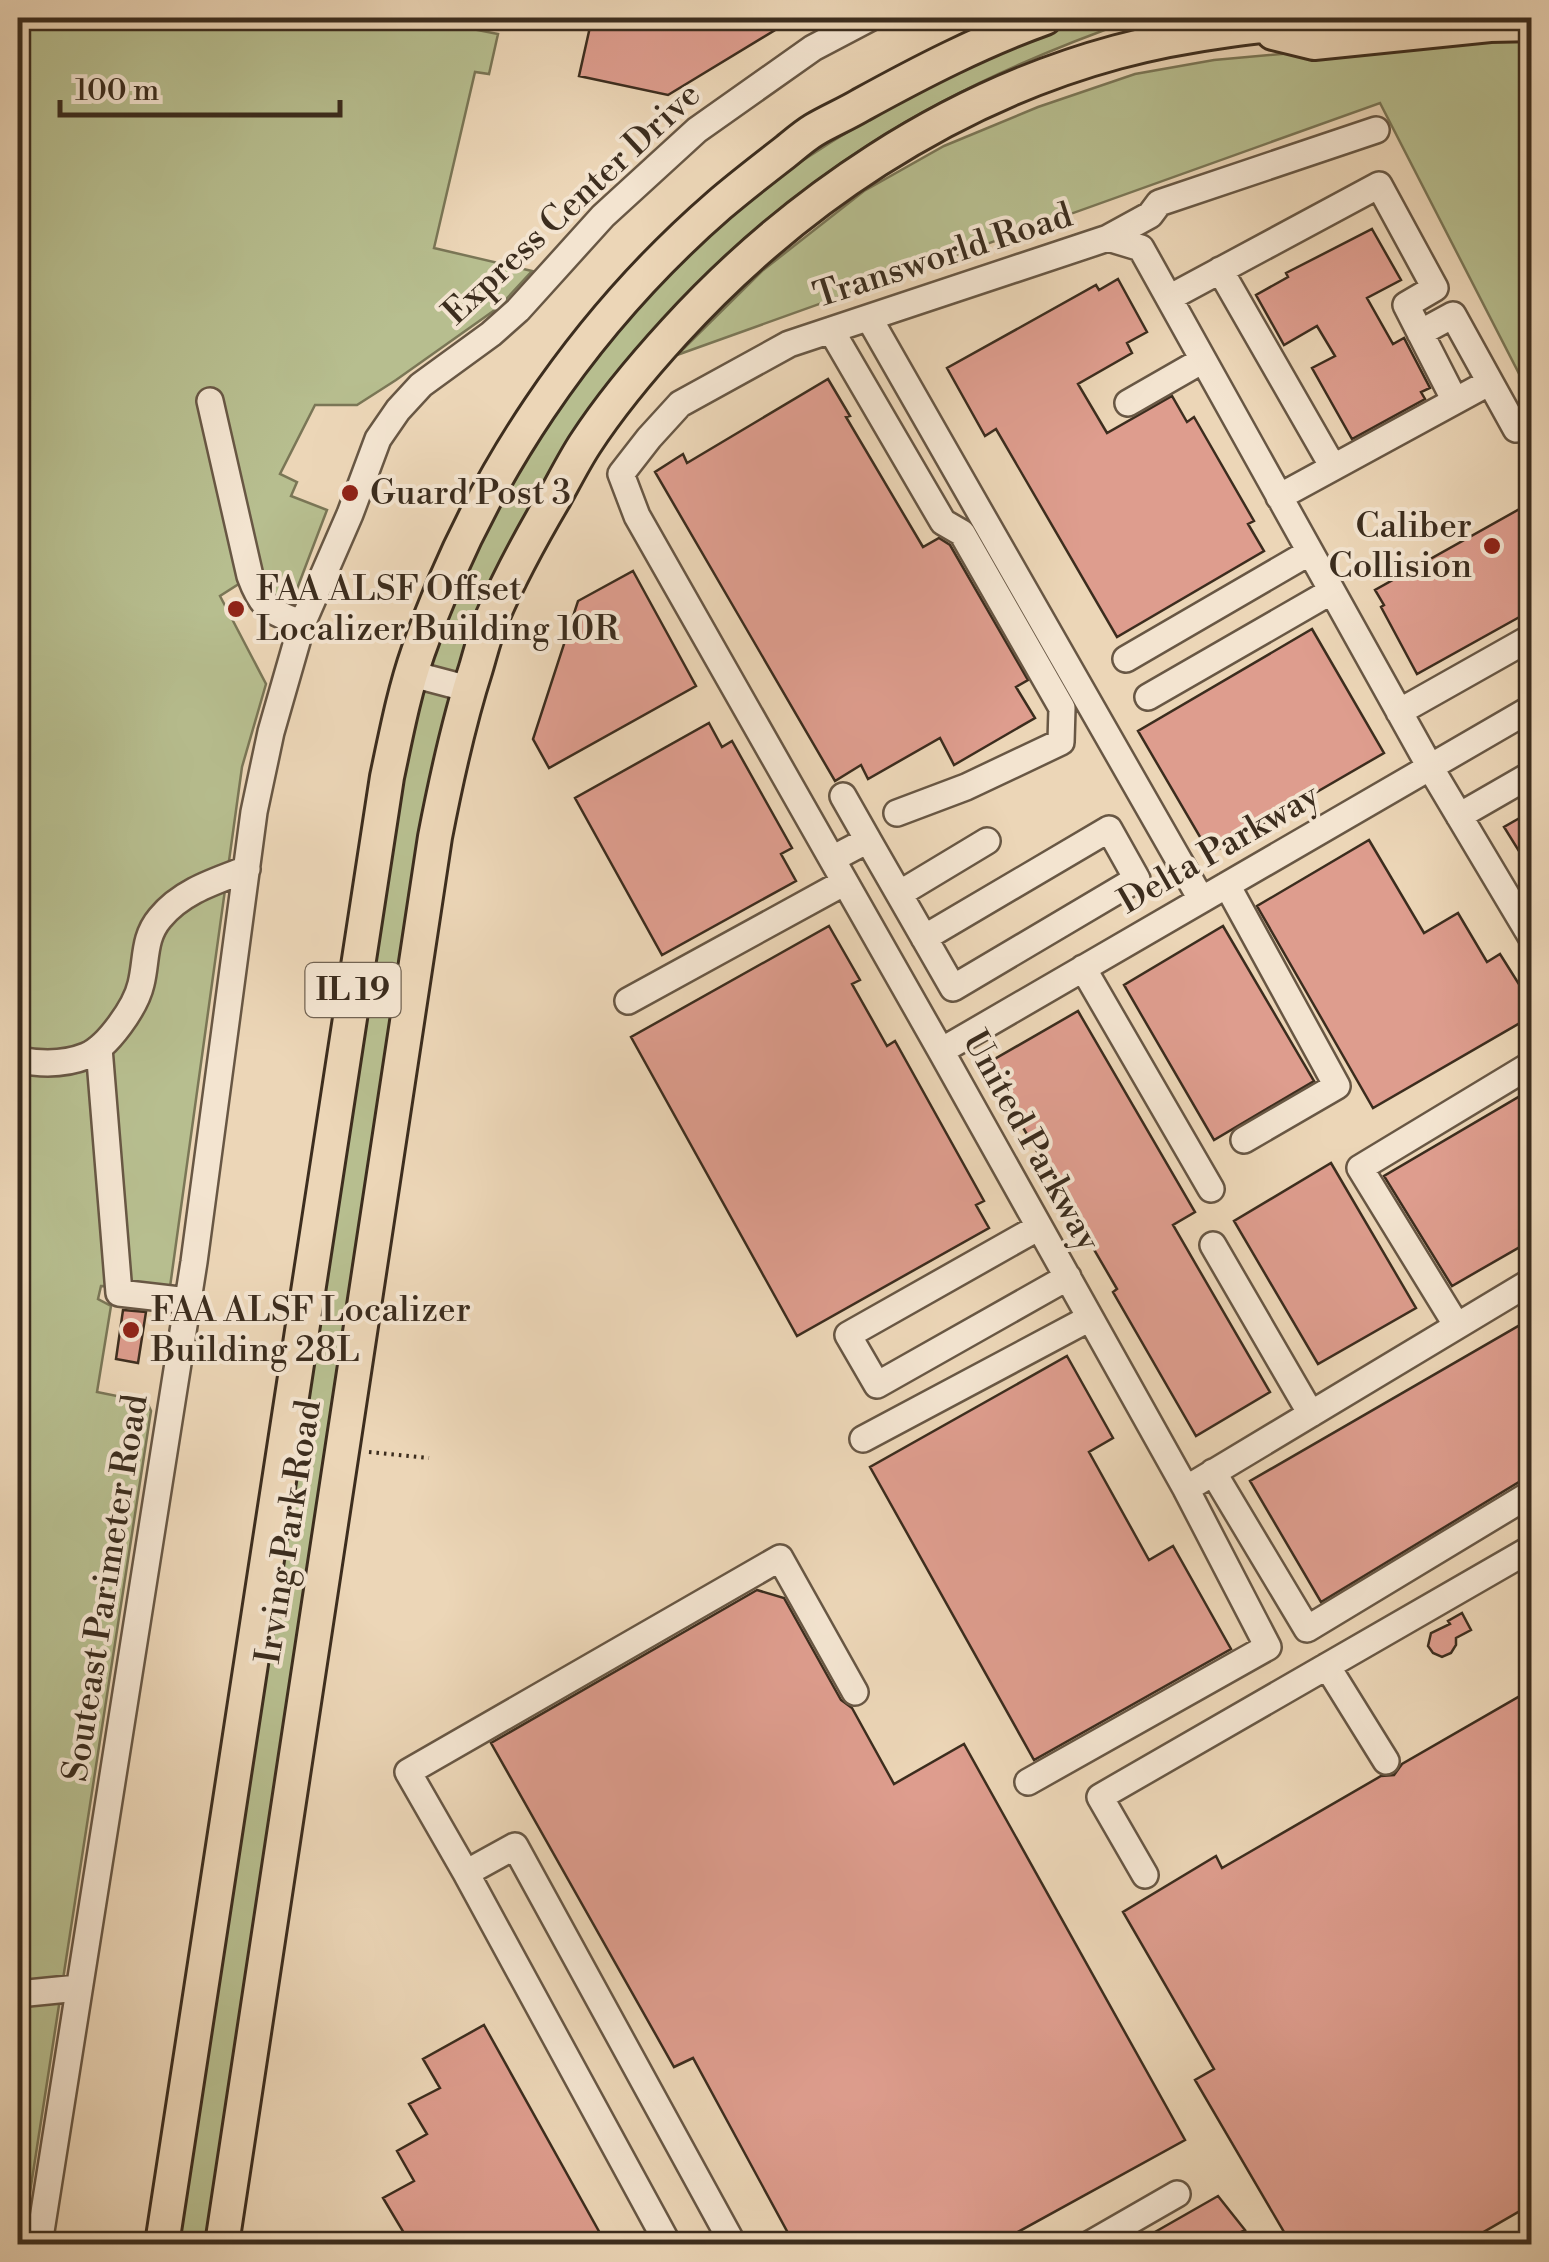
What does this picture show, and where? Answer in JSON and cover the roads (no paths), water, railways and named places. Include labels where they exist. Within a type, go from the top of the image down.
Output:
[{"type":"main road","name":"Irving Park Road","points":[[162,2244],[387,776],[418,653],[446,580],[491,486],[570,366],[633,288],[699,223],[812,131],[932,66],[1046,18]]},
{"type":"main road","name":"Irving Park Road","points":[[222,2244],[435,837],[469,689],[492,619],[531,536],[586,443],[652,355],[712,291],[831,190],[896,147],[976,105],[1116,52],[1249,26],[1342,18]]},
{"type":"main road","points":[[1249,26],[1314,43],[1532,24]]},
{"type":"street","name":"Express Center Drive","points":[[363,481],[378,439],[421,385],[518,310],[603,216],[648,173],[697,130],[813,48],[870,18]]},
{"type":"street","points":[[1108,238],[1150,215],[1159,203],[1376,130]]},
{"type":"street","points":[[1169,298],[1379,185],[1435,288],[1406,305],[1454,401]]},
{"type":"street","name":"Transworld Road","points":[[621,474],[680,404],[789,344],[1108,238],[1141,248],[1430,767],[1532,938]]},
{"type":"street","points":[[1220,270],[1333,467]]},
{"type":"street","points":[[1420,333],[1453,316],[1516,428]]},
{"type":"street","points":[[869,318],[1202,899]]},
{"type":"street","points":[[831,330],[943,522],[962,533],[1062,708],[1061,742],[966,788],[897,813]]},
{"type":"street","points":[[1128,403],[1203,360]]},
{"type":"street","points":[[1279,497],[1490,382]]},
{"type":"street","points":[[210,401],[255,590],[266,608],[302,624]]},
{"type":"street","name":"United Parkway","points":[[621,474],[638,516],[1186,1489],[1268,1647],[1028,1782]]},
{"type":"street","name":"Souteast Parimeter Road","points":[[39,2244],[188,1301],[254,812],[270,732],[302,624],[363,481]]},
{"type":"street","points":[[1126,659],[1310,552]]},
{"type":"street","points":[[1148,697],[1332,591]]},
{"type":"street","points":[[1399,712],[1532,637]]},
{"type":"street","points":[[412,674],[469,689]]},
{"type":"street","name":"Delta Parkway","points":[[941,1050],[1532,708]]},
{"type":"street","points":[[1459,816],[1532,774]]},
{"type":"street","points":[[843,796],[924,938],[953,988],[1137,879],[1110,828],[924,938]]},
{"type":"street","points":[[628,1001],[839,870],[868,840]]},
{"type":"street","points":[[899,894],[987,840]]},
{"type":"street","points":[[18,1060],[43,1065],[86,1056],[99,1048],[125,1019],[141,985],[146,942],[158,919],[198,888],[247,869]]},
{"type":"street","points":[[1227,884],[1337,1086],[1244,1140]]},
{"type":"street","points":[[1084,968],[1210,1189]]},
{"type":"street","points":[[99,1048],[119,1293],[188,1301]]},
{"type":"street","points":[[1457,1326],[1360,1168],[1532,1064]]},
{"type":"street","points":[[1039,1227],[848,1335],[877,1385],[1068,1278]]},
{"type":"street","points":[[1213,1245],[1311,1414]]},
{"type":"street","points":[[1186,1489],[1532,1281]]},
{"type":"street","points":[[863,1439],[1090,1318]]},
{"type":"street","points":[[1213,1472],[1308,1629],[1532,1493]]},
{"type":"street","points":[[1145,1875],[1100,1798],[1532,1548]]},
{"type":"street","points":[[668,2244],[408,1772],[780,1558],[855,1692]]},
{"type":"street","points":[[1327,1666],[1386,1761]]},
{"type":"street","points":[[466,1873],[516,1846],[733,2244]]},
{"type":"street","points":[[18,1994],[78,1988]]},
{"type":"street","points":[[1090,2244],[1176,2194]]},
{"type":"place","name":"Guard Post 3","points":[[350,493]]},
{"type":"place","name":"Caliber Collision","points":[[1492,546]]},
{"type":"place","name":"FAA ALSF Offset Localizer Building 10R","points":[[236,609]]},
{"type":"place","name":"FAA ALSF Localizer Building 28L","points":[[131,1330]]}]
